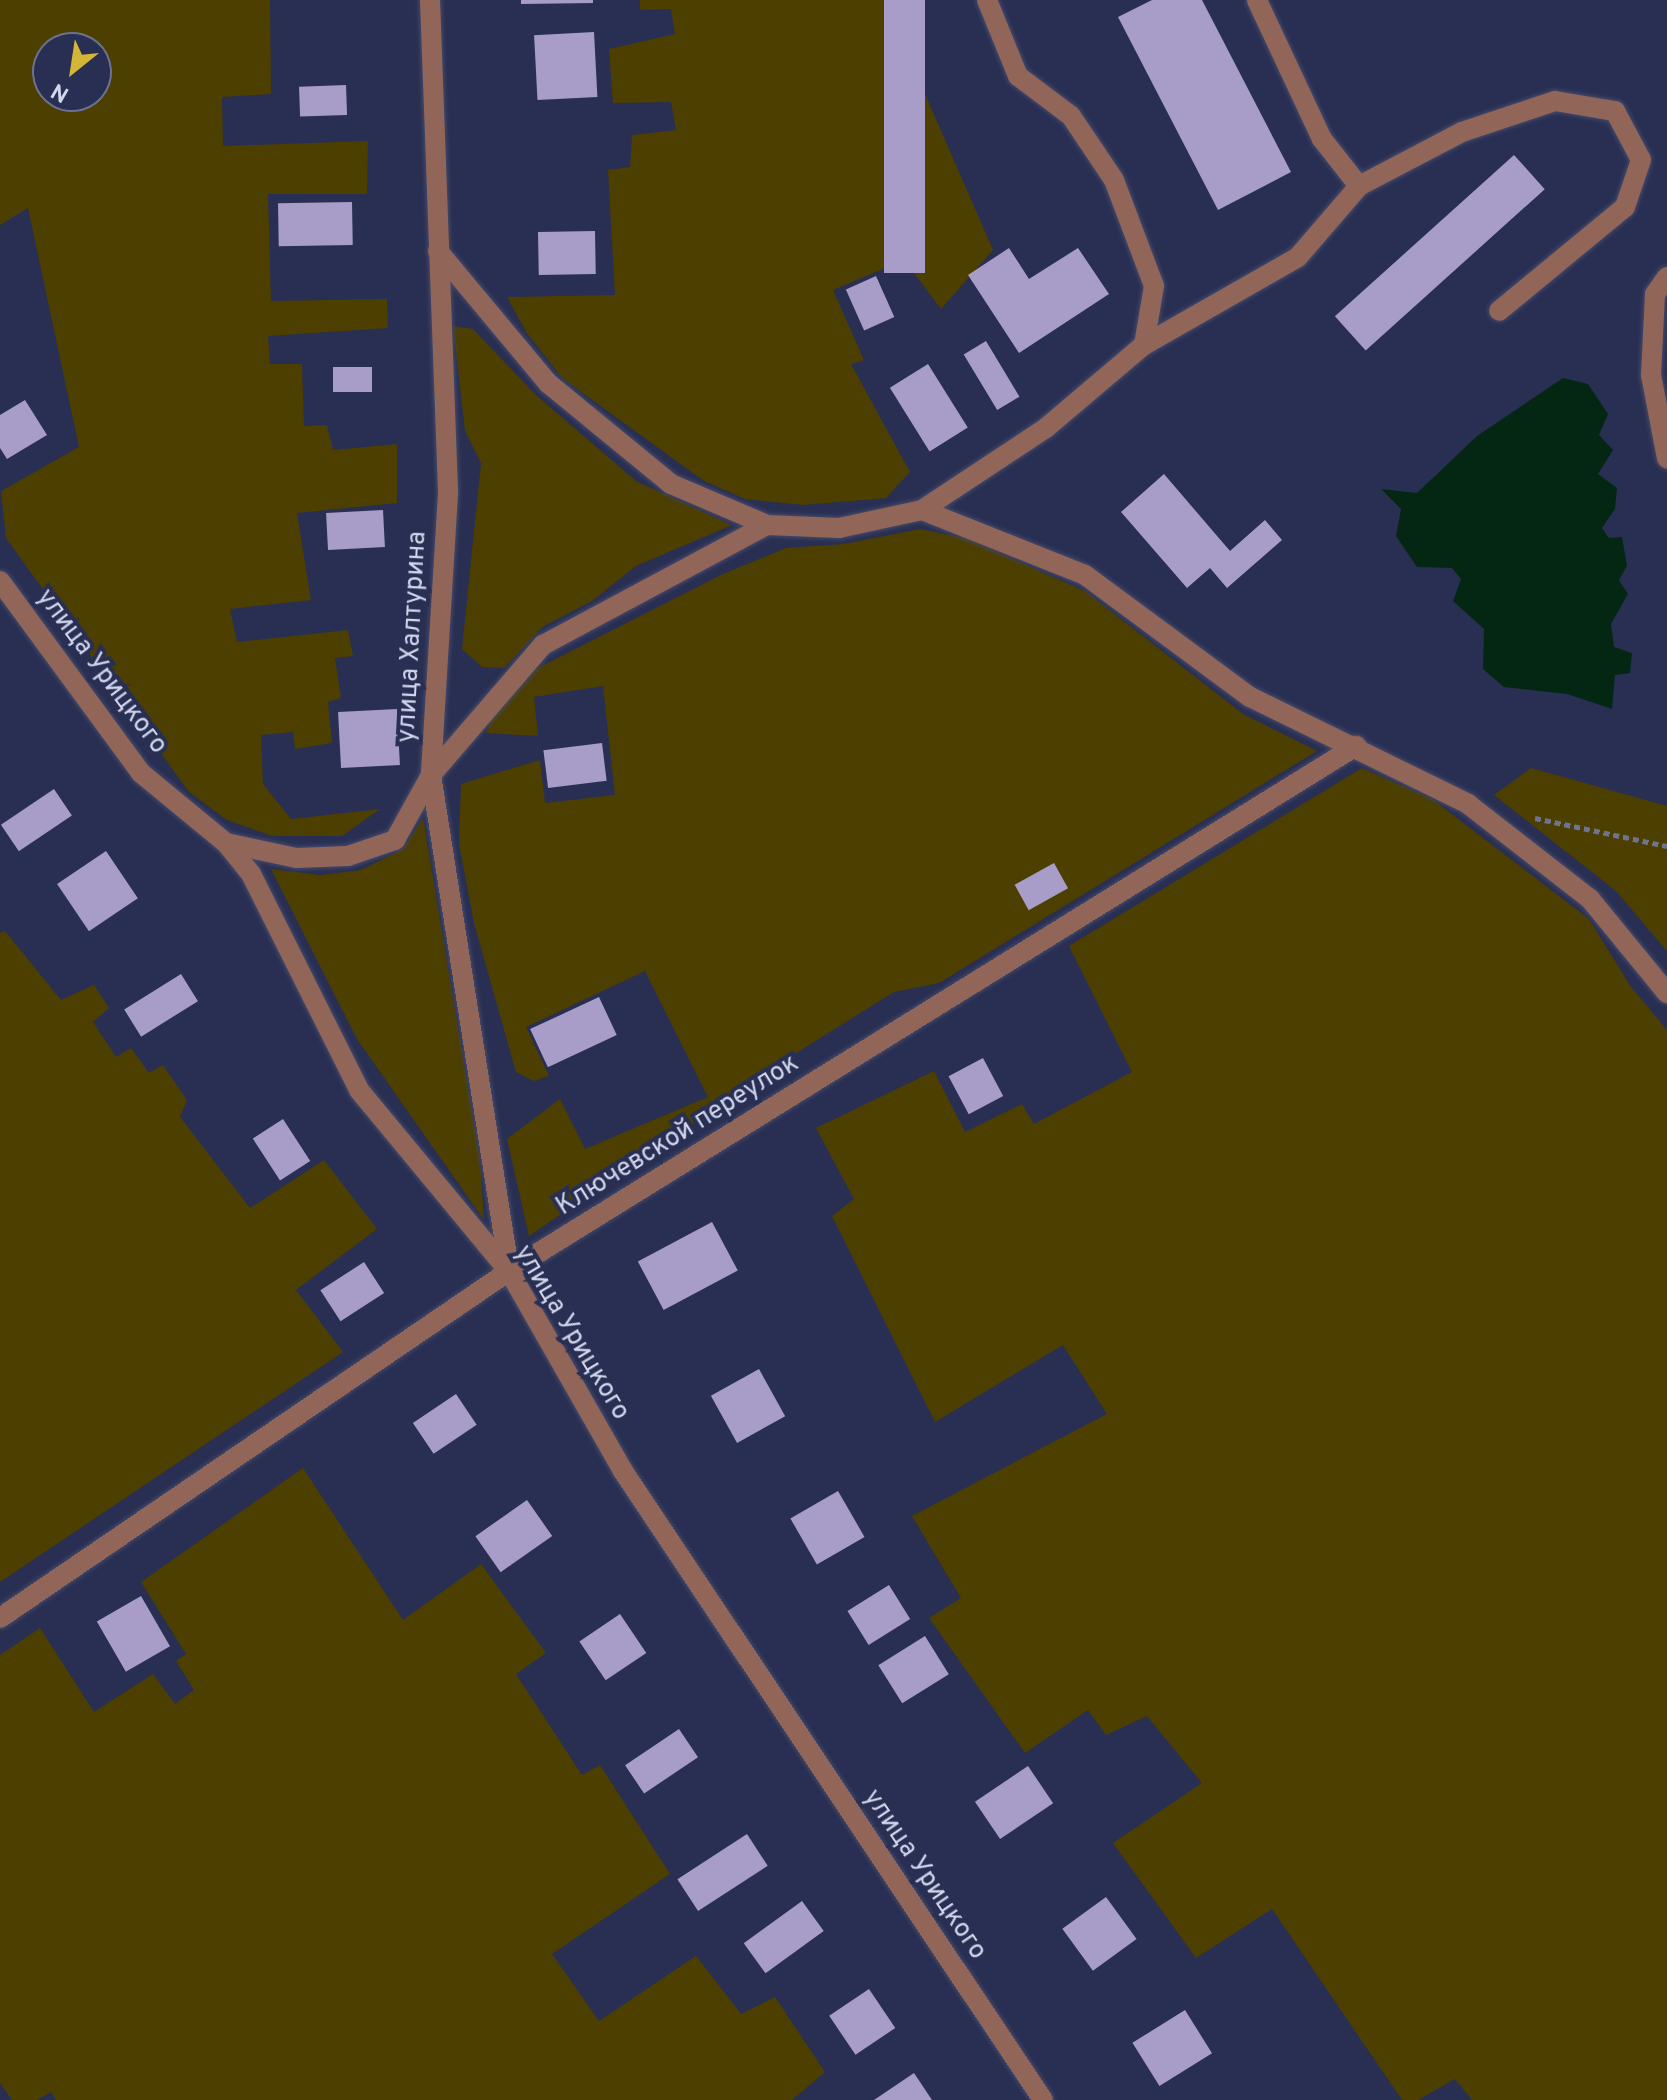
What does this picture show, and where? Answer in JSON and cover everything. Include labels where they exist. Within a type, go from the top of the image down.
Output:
[{"type":"street","name":"улица Халтурина","points":[[430,0],[448,494],[431,775],[509,1271]]},
{"type":"street","points":[[987,0],[1018,76],[1071,116],[1114,180],[1154,286],[1144,345]]},
{"type":"street","points":[[1257,0],[1322,139],[1359,186]]},
{"type":"street","points":[[438,251],[548,383],[671,484],[767,525],[839,528],[922,510],[1046,428],[1144,345],[1298,257],[1359,186],[1462,132],[1555,101],[1615,111],[1641,160],[1625,207],[1499,311]]},
{"type":"street","points":[[1667,277],[1655,294],[1651,375],[1667,458]]},
{"type":"street","points":[[922,510],[1085,575],[1250,697],[1356,746],[1468,804],[1590,899],[1667,993]]},
{"type":"street","points":[[226,843],[296,858],[348,856],[395,840],[431,775],[543,645],[767,525]]},
{"type":"street","name":"улица Урицкого","points":[[0,581],[141,773],[226,843],[251,874],[359,1090],[509,1271],[623,1471],[1043,2100]]},
{"type":"street","name":"Ключевской переулок","points":[[0,1618],[509,1271],[1356,746]]},
{"type":"path","points":[[1529,817],[1667,846]]},
{"type":"shaded area","points":[[0,0],[270,0],[271,94],[222,97],[223,146],[368,141],[367,194],[268,194],[271,301],[387,299],[388,328],[268,336],[270,364],[302,364],[304,426],[327,425],[333,450],[397,444],[397,503],[297,513],[311,600],[230,609],[237,642],[348,630],[353,656],[335,658],[341,698],[328,702],[332,743],[295,749],[293,732],[261,735],[263,784],[291,819],[380,809],[342,836],[272,836],[227,820],[189,792],[6,538],[1,491],[79,447],[28,208],[0,225]]},
{"type":"shaded area","points":[[640,0],[884,0],[993,250],[941,309],[904,260],[833,290],[864,360],[851,364],[910,472],[886,498],[803,505],[745,499],[704,481],[562,378],[526,332],[507,297],[615,295],[608,170],[630,167],[632,135],[676,130],[671,102],[613,103],[609,49],[675,34],[671,9],[640,10]]},
{"type":"shaded area","points":[[453,326],[473,329],[536,395],[636,481],[732,525],[636,566],[592,601],[544,626],[504,668],[482,667],[462,649],[481,463],[465,431]]},
{"type":"shaded area","points":[[1563,378],[1588,384],[1608,414],[1599,435],[1613,450],[1598,474],[1617,488],[1615,509],[1602,528],[1609,538],[1622,537],[1627,566],[1619,580],[1628,594],[1611,624],[1614,647],[1632,653],[1630,673],[1615,675],[1612,709],[1567,694],[1504,687],[1483,669],[1484,629],[1453,601],[1461,579],[1452,568],[1417,567],[1396,536],[1401,509],[1381,489],[1417,493],[1477,436]]},
{"type":"shaded area","points":[[920,529],[965,538],[1085,591],[1243,714],[1317,751],[939,983],[894,992],[769,1070],[529,1236],[507,1139],[560,1099],[585,1149],[708,1097],[645,971],[526,1027],[549,1076],[534,1081],[516,1072],[474,923],[459,844],[461,784],[540,760],[545,803],[615,795],[603,686],[534,697],[538,736],[486,733],[491,720],[538,668],[723,574],[786,548],[844,544]]},
{"type":"shaded area","points":[[1362,768],[1432,799],[1589,919],[1631,987],[1667,1030],[1667,2100],[1472,2100],[1455,2079],[1418,2100],[1402,2100],[1272,1909],[1196,1958],[1113,1843],[1202,1783],[1147,1716],[1106,1735],[1088,1710],[1025,1753],[929,1618],[961,1598],[912,1516],[1107,1414],[1063,1345],[935,1422],[832,1216],[854,1199],[816,1128],[934,1071],[965,1132],[1022,1104],[1034,1124],[1132,1072],[1069,946]]},
{"type":"shaded area","points":[[1531,768],[1667,806],[1667,951],[1616,891],[1494,795]]},
{"type":"shaded area","points":[[423,818],[480,1160],[484,1220],[357,1039],[271,869],[320,875],[361,870],[403,849]]},
{"type":"shaded area","points":[[5,931],[61,1000],[94,985],[109,1008],[93,1022],[116,1057],[131,1048],[149,1073],[163,1065],[187,1100],[180,1117],[250,1208],[324,1160],[377,1229],[296,1290],[343,1352],[0,1582],[0,933]]},
{"type":"shaded area","points":[[303,1468],[403,1620],[481,1564],[546,1653],[516,1674],[582,1775],[600,1765],[670,1874],[552,1954],[599,2021],[696,1956],[741,2014],[775,1997],[825,2072],[792,2100],[56,2100],[51,2092],[37,2100],[12,2100],[0,2083],[0,1655],[40,1628],[94,1712],[153,1674],[175,1704],[194,1690],[176,1661],[186,1654],[141,1582]]},
{"type":"building","points":[[521,0],[593,0],[593,3],[521,4]]},
{"type":"building","points":[[884,0],[925,0],[925,273],[884,273]]},
{"type":"building","points":[[1152,0],[1202,0],[1291,172],[1218,210],[1118,17]]},
{"type":"building","points":[[594,32],[597,97],[537,100],[534,35]]},
{"type":"building","points":[[346,85],[347,115],[300,117],[299,87]]},
{"type":"building","points":[[1514,155],[1545,189],[1366,350],[1335,316]]},
{"type":"building","points":[[352,202],[353,245],[279,246],[278,203]]},
{"type":"building","points":[[595,231],[596,274],[539,275],[538,232]]},
{"type":"building","points":[[1009,248],[1029,279],[1078,248],[1109,294],[1019,353],[968,275]]},
{"type":"building","points":[[876,276],[894,317],[864,331],[846,289]]},
{"type":"building","points":[[986,341],[1019,397],[997,410],[964,354]]},
{"type":"building","points":[[928,364],[968,428],[930,451],[890,388]]},
{"type":"building","points":[[333,367],[372,367],[372,392],[333,392]]},
{"type":"building","points":[[25,400],[47,435],[7,459],[0,448],[0,415]]},
{"type":"building","points":[[1164,474],[1230,551],[1265,520],[1282,540],[1227,588],[1210,568],[1187,588],[1121,512]]},
{"type":"building","points":[[383,510],[385,547],[328,550],[326,513]]},
{"type":"building","points":[[397,709],[400,765],[341,768],[338,712]]},
{"type":"building","points":[[602,743],[607,781],[548,788],[543,750]]},
{"type":"building","points":[[54,789],[72,816],[19,851],[1,825]]},
{"type":"building","points":[[106,851],[138,898],[89,931],[57,884]]},
{"type":"building","points":[[1054,863],[1068,888],[1029,910],[1015,885]]},
{"type":"building","points":[[181,974],[198,1001],[141,1037],[124,1010]]},
{"type":"building","points":[[599,997],[617,1035],[548,1067],[530,1029]]},
{"type":"building","points":[[983,1058],[1003,1096],[969,1114],[949,1076]]},
{"type":"building","points":[[283,1119],[310,1161],[280,1181],[253,1139]]},
{"type":"building","points":[[712,1222],[738,1271],[664,1310],[638,1261]]},
{"type":"building","points":[[364,1262],[384,1293],[341,1321],[320,1290]]},
{"type":"building","points":[[759,1369],[785,1416],[737,1443],[711,1396]]},
{"type":"building","points":[[456,1394],[477,1425],[434,1454],[413,1423]]},
{"type":"building","points":[[838,1491],[865,1537],[817,1564],[790,1519]]},
{"type":"building","points":[[527,1500],[552,1536],[501,1572],[475,1536]]},
{"type":"building","points":[[889,1585],[910,1619],[869,1645],[847,1611]]},
{"type":"building","points":[[141,1596],[170,1646],[126,1672],[97,1622]]},
{"type":"building","points":[[620,1614],[646,1653],[606,1680],[579,1641]]},
{"type":"building","points":[[925,1636],[949,1674],[902,1703],[878,1665]]},
{"type":"building","points":[[679,1729],[698,1757],[644,1794],[625,1765]]},
{"type":"building","points":[[1028,1766],[1053,1803],[1000,1839],[975,1802]]},
{"type":"building","points":[[747,1834],[768,1866],[698,1911],[677,1879]]},
{"type":"building","points":[[1106,1897],[1137,1939],[1093,1971],[1062,1929]]},
{"type":"building","points":[[802,1901],[824,1931],[765,1973],[744,1943]]},
{"type":"building","points":[[869,1989],[895,2028],[855,2055],[829,2016]]},
{"type":"building","points":[[1185,2010],[1212,2053],[1159,2086],[1132,2043]]},
{"type":"building","points":[[914,2073],[932,2100],[874,2100]]}]
